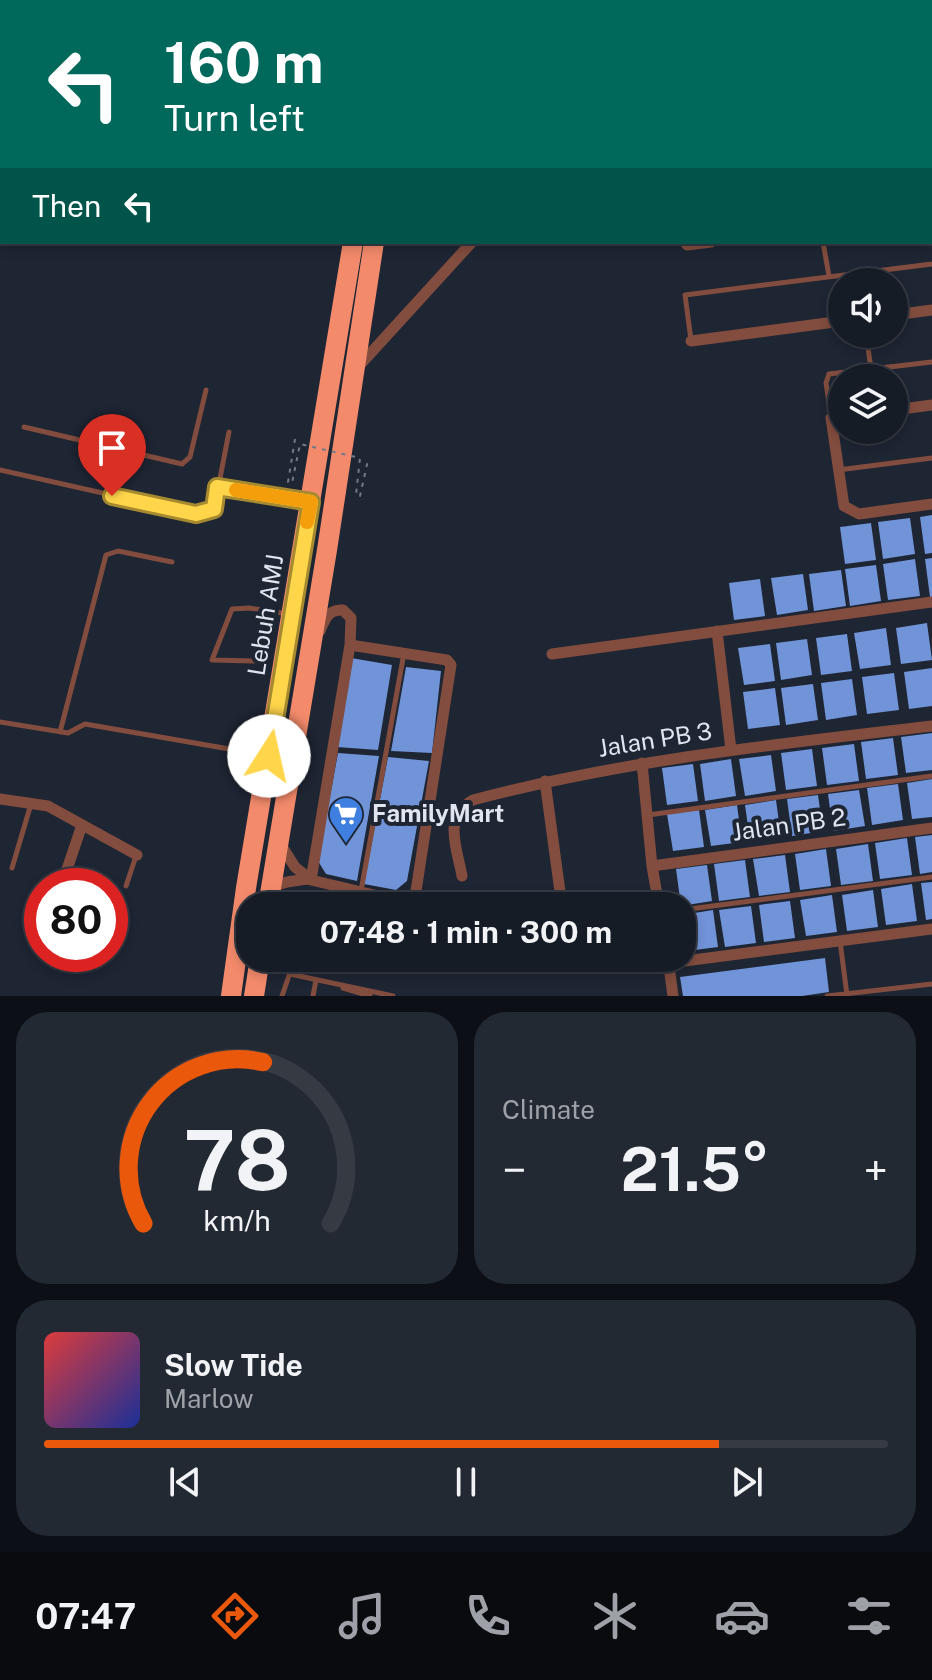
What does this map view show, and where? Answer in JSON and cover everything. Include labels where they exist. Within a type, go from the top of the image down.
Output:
[{"type":"highway","name":"Lebuh AMJ","points":[[231,996],[246,888],[353,244]]},
{"type":"highway","name":"Lebuh AMJ","points":[[271,892],[374,244]]},
{"type":"highway","points":[[254,996],[258,972]]},
{"type":"street","points":[[352,374],[470,244]]},
{"type":"street","points":[[687,245],[695,244]]},
{"type":"street","points":[[908,313],[932,310]]},
{"type":"street","points":[[691,341],[828,323]]},
{"type":"street","points":[[908,408],[932,405]]},
{"type":"street","points":[[837,444],[842,500],[850,512],[859,514],[932,504]]},
{"type":"street","points":[[552,654],[932,602]]},
{"type":"street","points":[[311,880],[350,645],[351,618],[343,610],[337,610],[328,615],[320,633],[312,639]]},
{"type":"street","points":[[717,631],[731,750]]},
{"type":"street","points":[[350,645],[447,660],[451,665],[419,892]]},
{"type":"street","name":"Jalan PB 3","points":[[462,876],[453,826],[462,806],[473,800],[545,781],[642,763],[932,726]]},
{"type":"street","points":[[642,763],[657,892]]},
{"type":"street","points":[[545,781],[560,892]]},
{"type":"street","points":[[0,799],[48,806],[137,855]]},
{"type":"street","points":[[67,868],[82,825]]},
{"type":"street","name":"Jalan PB 2","points":[[652,866],[932,828]]},
{"type":"street","points":[[279,839],[295,867],[311,880]]},
{"type":"street","points":[[276,892],[292,880],[311,880],[361,892]]},
{"type":"street","points":[[696,957],[932,929]]},
{"type":"street","points":[[670,972],[673,996]]},
{"type":"lane","points":[[823,244],[828,270]]},
{"type":"lane","points":[[897,268],[932,264]]},
{"type":"lane","points":[[691,341],[685,295],[828,276]]},
{"type":"lane","points":[[908,365],[932,362]]},
{"type":"lane","points":[[24,427],[182,464],[190,457],[206,390]]},
{"type":"lane","points":[[0,470],[196,514],[214,509],[229,432]]},
{"type":"lane","points":[[838,470],[932,458]]},
{"type":"lane","points":[[217,487],[311,502]]},
{"type":"lane","points":[[60,732],[106,555],[118,551],[172,562]]},
{"type":"lane","points":[[270,611],[261,648],[254,661],[212,660],[232,609],[249,608],[293,614]]},
{"type":"lane","points":[[361,892],[404,653]]},
{"type":"lane","points":[[0,722],[68,733],[85,724],[269,756]]},
{"type":"lane","points":[[647,815],[932,776]]},
{"type":"lane","points":[[12,868],[31,804]]},
{"type":"lane","points":[[128,880],[137,855]]},
{"type":"lane","points":[[696,908],[932,877]]},
{"type":"lane","points":[[840,940],[847,995]]},
{"type":"lane","points":[[282,996],[290,974],[393,996]]},
{"type":"lane","points":[[313,996],[316,980]]},
{"type":"lane","points":[[316,980],[370,996]]},
{"type":"lane","points":[[827,996],[932,984]]},
{"type":"path","points":[[295,439],[288,482],[292,483],[300,444],[360,458],[356,495],[360,496],[368,460]]},
{"type":"building","points":[[932,515],[932,553],[925,554],[920,517]]},
{"type":"building","points":[[910,518],[915,554],[883,559],[878,522]]},
{"type":"building","points":[[871,523],[876,560],[845,564],[840,527]]},
{"type":"building","points":[[932,558],[932,597],[930,597],[925,559]]},
{"type":"building","points":[[915,559],[920,596],[888,600],[883,564]]},
{"type":"building","points":[[876,565],[881,601],[850,606],[845,569]]},
{"type":"building","points":[[841,570],[846,606],[814,611],[809,574]]},
{"type":"building","points":[[803,574],[808,610],[777,615],[771,578]]},
{"type":"building","points":[[760,579],[765,616],[734,620],[729,583]]},
{"type":"building","points":[[927,623],[932,660],[901,664],[896,628]]},
{"type":"building","points":[[886,628],[891,665],[860,669],[854,633]]},
{"type":"building","points":[[847,634],[852,671],[821,675],[816,638]]},
{"type":"building","points":[[807,639],[812,675],[781,680],[776,643]]},
{"type":"building","points":[[770,644],[775,681],[744,685],[738,648]]},
{"type":"building","points":[[351,658],[392,665],[378,750],[337,747]]},
{"type":"building","points":[[406,667],[441,671],[432,753],[391,751]]},
{"type":"building","points":[[932,668],[932,706],[909,709],[904,672]]},
{"type":"building","points":[[894,673],[899,710],[867,714],[862,677]]},
{"type":"building","points":[[852,679],[857,715],[826,720],[821,683]]},
{"type":"building","points":[[813,684],[818,720],[786,725],[781,688]]},
{"type":"building","points":[[775,688],[780,725],[748,729],[743,692]]},
{"type":"building","points":[[932,733],[932,770],[906,773],[901,737]]},
{"type":"building","points":[[893,738],[898,775],[866,779],[861,742]]},
{"type":"building","points":[[854,744],[859,781],[827,785],[822,748]]},
{"type":"building","points":[[812,749],[817,786],[786,790],[781,753]]},
{"type":"building","points":[[338,753],[379,756],[357,881],[326,874],[318,861]]},
{"type":"building","points":[[771,755],[776,791],[745,796],[739,759]]},
{"type":"building","points":[[388,757],[429,761],[407,881],[396,890],[364,884]]},
{"type":"building","points":[[731,759],[736,796],[705,801],[700,764]]},
{"type":"building","points":[[693,764],[698,801],[667,805],[662,768]]},
{"type":"building","points":[[932,779],[932,817],[912,819],[907,783]]},
{"type":"building","points":[[898,784],[903,820],[872,825],[867,788]]},
{"type":"building","points":[[859,790],[865,826],[833,831],[828,794]]},
{"type":"building","points":[[818,795],[823,831],[792,836],[787,799]]},
{"type":"building","points":[[776,800],[781,837],[750,841],[745,805]]},
{"type":"building","points":[[737,805],[742,842],[711,846],[705,810]]},
{"type":"building","points":[[699,810],[704,847],[673,851],[667,814]]},
{"type":"building","points":[[932,835],[932,872],[920,874],[915,837]]},
{"type":"building","points":[[907,838],[912,875],[880,879],[875,843]]},
{"type":"building","points":[[868,844],[873,881],[841,885],[836,849]]},
{"type":"building","points":[[826,849],[831,886],[800,890],[795,854]]},
{"type":"building","points":[[785,855],[790,892],[759,896],[753,859]]},
{"type":"building","points":[[745,860],[750,897],[719,901],[714,864]]},
{"type":"building","points":[[707,865],[712,901],[696,904],[696,892],[679,892],[676,869]]},
{"type":"building","points":[[932,882],[932,919],[926,920],[921,883]]},
{"type":"building","points":[[912,884],[917,921],[886,925],[881,889]]},
{"type":"building","points":[[873,890],[878,927],[847,931],[842,895]]},
{"type":"building","points":[[832,895],[837,932],[806,936],[800,900]]},
{"type":"building","points":[[790,901],[795,938],[764,942],[759,905]]},
{"type":"building","points":[[751,906],[756,943],[725,947],[719,910]]},
{"type":"building","points":[[713,910],[718,947],[696,950],[696,913]]},
{"type":"building","points":[[825,958],[829,992],[802,996],[683,996],[680,977]]},
{"type":"slow traffic","points":[[236,490],[311,502],[307,522]]},
{"type":"place","name":"FamilyMart","points":[[346,845]]},
{"type":"route","points":[[112,496],[196,514],[214,509],[217,487],[311,502],[269,756]]}]
